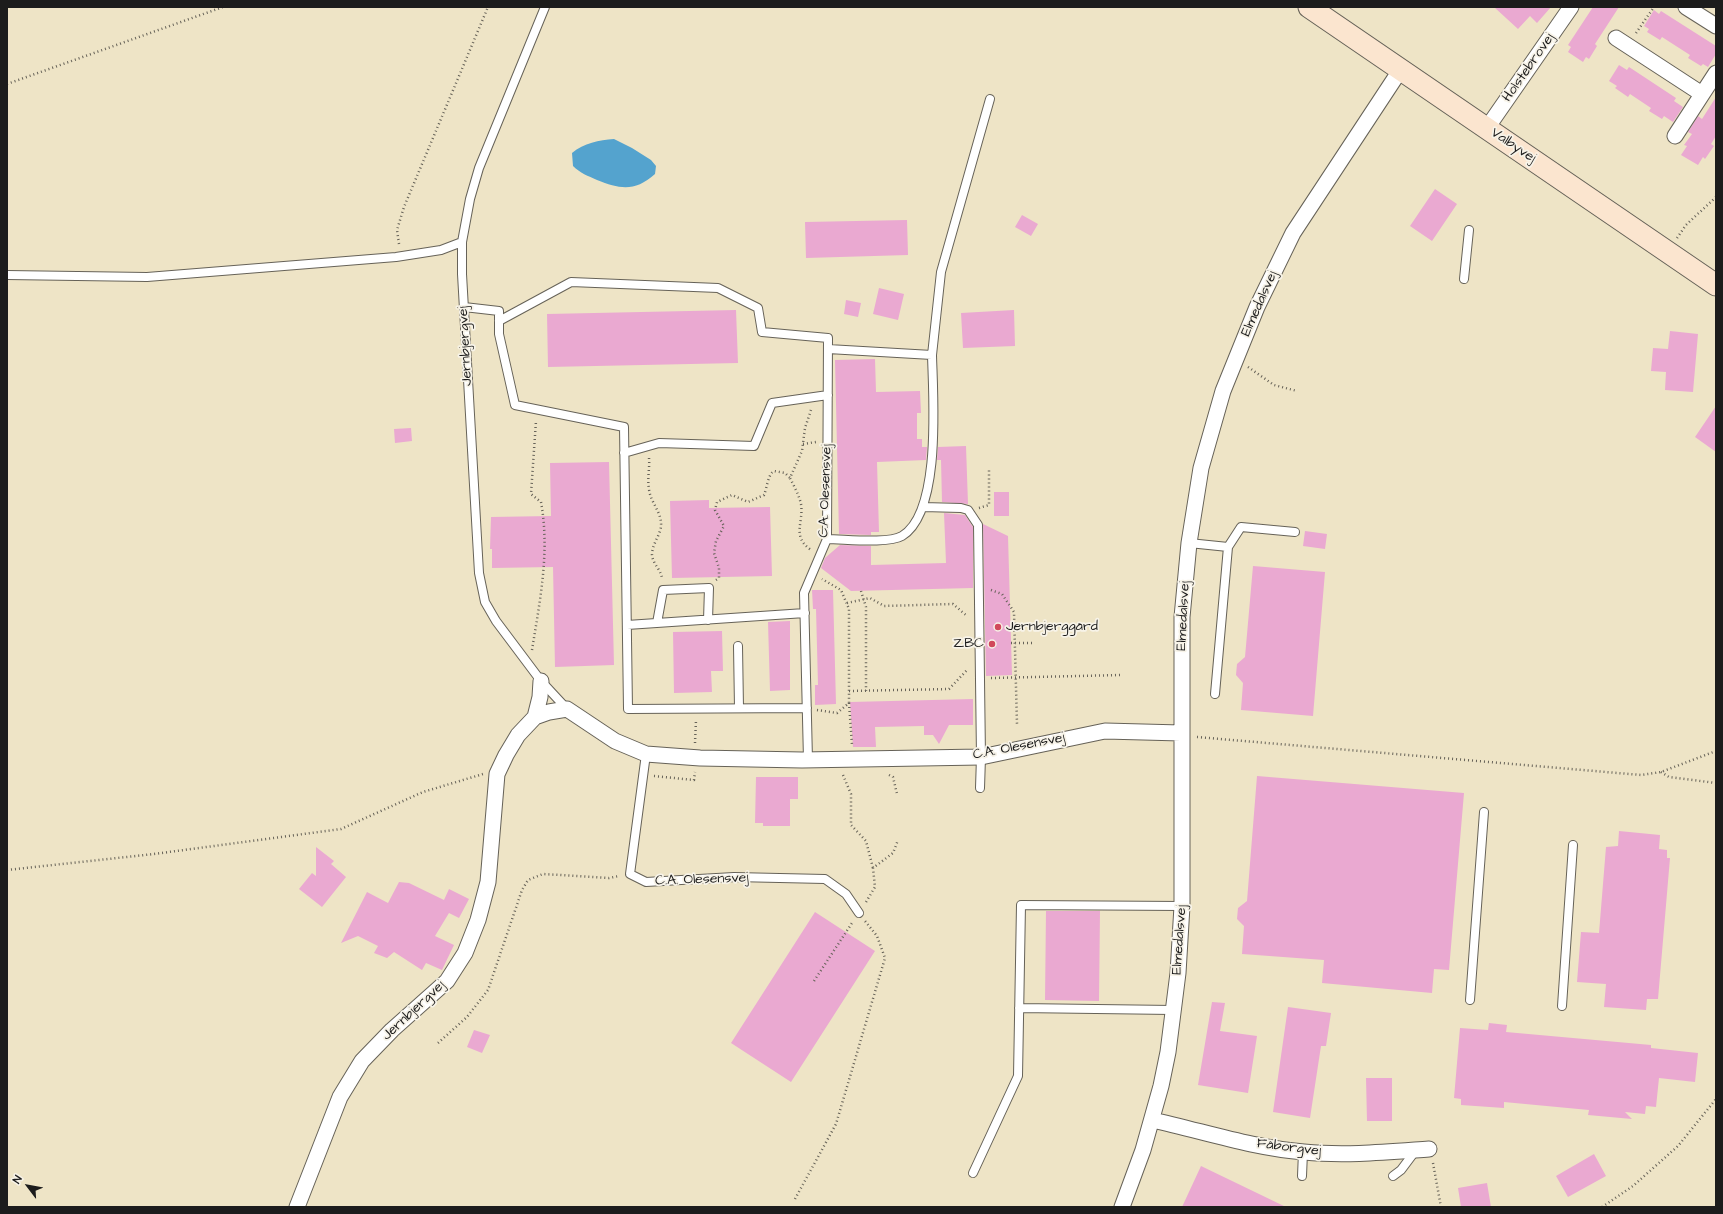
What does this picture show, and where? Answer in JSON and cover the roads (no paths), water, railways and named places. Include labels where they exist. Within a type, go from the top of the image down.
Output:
[{"type":"street","name":"Valbyvej","points":[[1309,7],[1716,285]]},
{"type":"street","name":"Holstebrovej","points":[[1487,128],[1571,7]]},
{"type":"street","points":[[1686,7],[1716,26]]},
{"type":"street","points":[[1622,42],[1702,94]]},
{"type":"street","name":"Elmedalsvej","points":[[1122,1207],[1152,1120],[1168,1052],[1178,973],[1182,906],[1182,617],[1189,543],[1201,468],[1223,391],[1256,307],[1293,233],[1401,69]]},
{"type":"street","points":[[1675,136],[1716,72]]},
{"type":"street","name":"Jernbjergvej","points":[[297,1207],[340,1097],[362,1061],[392,1030],[447,982],[465,953],[478,920],[488,882],[498,774],[506,755],[518,735],[535,717],[540,697],[541,681]]},
{"type":"street","points":[[535,717],[549,712],[568,710]]},
{"type":"street","name":"C.A. Olesensvej","points":[[568,710],[615,741],[646,754],[700,758],[836,760],[981,757],[1105,731],[1181,733]]},
{"type":"street","name":"Fåborgvej","points":[[1152,1120],[1253,1144],[1303,1152],[1353,1154],[1423,1149]]},
{"type":"lane","name":"Jernbjergvej","points":[[546,7],[479,168],[470,199],[462,242],[464,307],[478,573],[485,602],[496,621],[541,681],[568,710]]},
{"type":"lane","points":[[827,539],[881,540],[901,536],[912,527],[922,507],[928,489],[933,457],[932,355],[941,272],[990,99]]},
{"type":"lane","points":[[1464,279],[1469,230]]},
{"type":"lane","points":[[7,275],[147,277],[400,256],[441,250],[462,242]]},
{"type":"lane","name":"C.A. Olesensvej","points":[[499,321],[571,282],[718,288],[758,308],[762,332],[828,338],[827,539],[804,593],[808,760]]},
{"type":"lane","points":[[464,307],[500,311],[499,334],[515,405],[624,427],[628,708],[807,708]]},
{"type":"lane","points":[[828,349],[932,355]]},
{"type":"lane","points":[[624,453],[660,443],[754,446],[772,403],[828,394]]},
{"type":"lane","points":[[922,507],[961,508],[968,510],[978,525],[980,620],[980,788]]},
{"type":"lane","points":[[1215,694],[1228,547],[1241,527],[1295,532]]},
{"type":"lane","points":[[1189,543],[1228,547]]},
{"type":"lane","points":[[657,623],[663,590],[709,588],[708,620]]},
{"type":"lane","points":[[627,625],[805,613]]},
{"type":"lane","points":[[738,646],[739,708]]},
{"type":"lane","name":"C.A. Olesensvej","points":[[646,754],[630,874],[646,882],[734,877],[825,879],[846,894],[859,913]]},
{"type":"lane","points":[[1470,1000],[1484,812]]},
{"type":"lane","points":[[1562,1006],[1573,845]]},
{"type":"lane","points":[[973,1173],[1018,1076],[1021,905],[1182,906]]},
{"type":"lane","points":[[1019,1008],[1173,1010]]},
{"type":"lane","points":[[1393,1176],[1423,1149]]},
{"type":"lane","points":[[1302,1176],[1303,1152]]},
{"type":"water","points":[[614,139],[651,160],[656,166],[655,174],[641,184],[620,187],[594,179],[573,166],[572,153],[592,143]]},
{"type":"place","name":"Jernbjerggård","points":[[998,627]]},
{"type":"place","name":"ZBC","points":[[992,644]]}]
